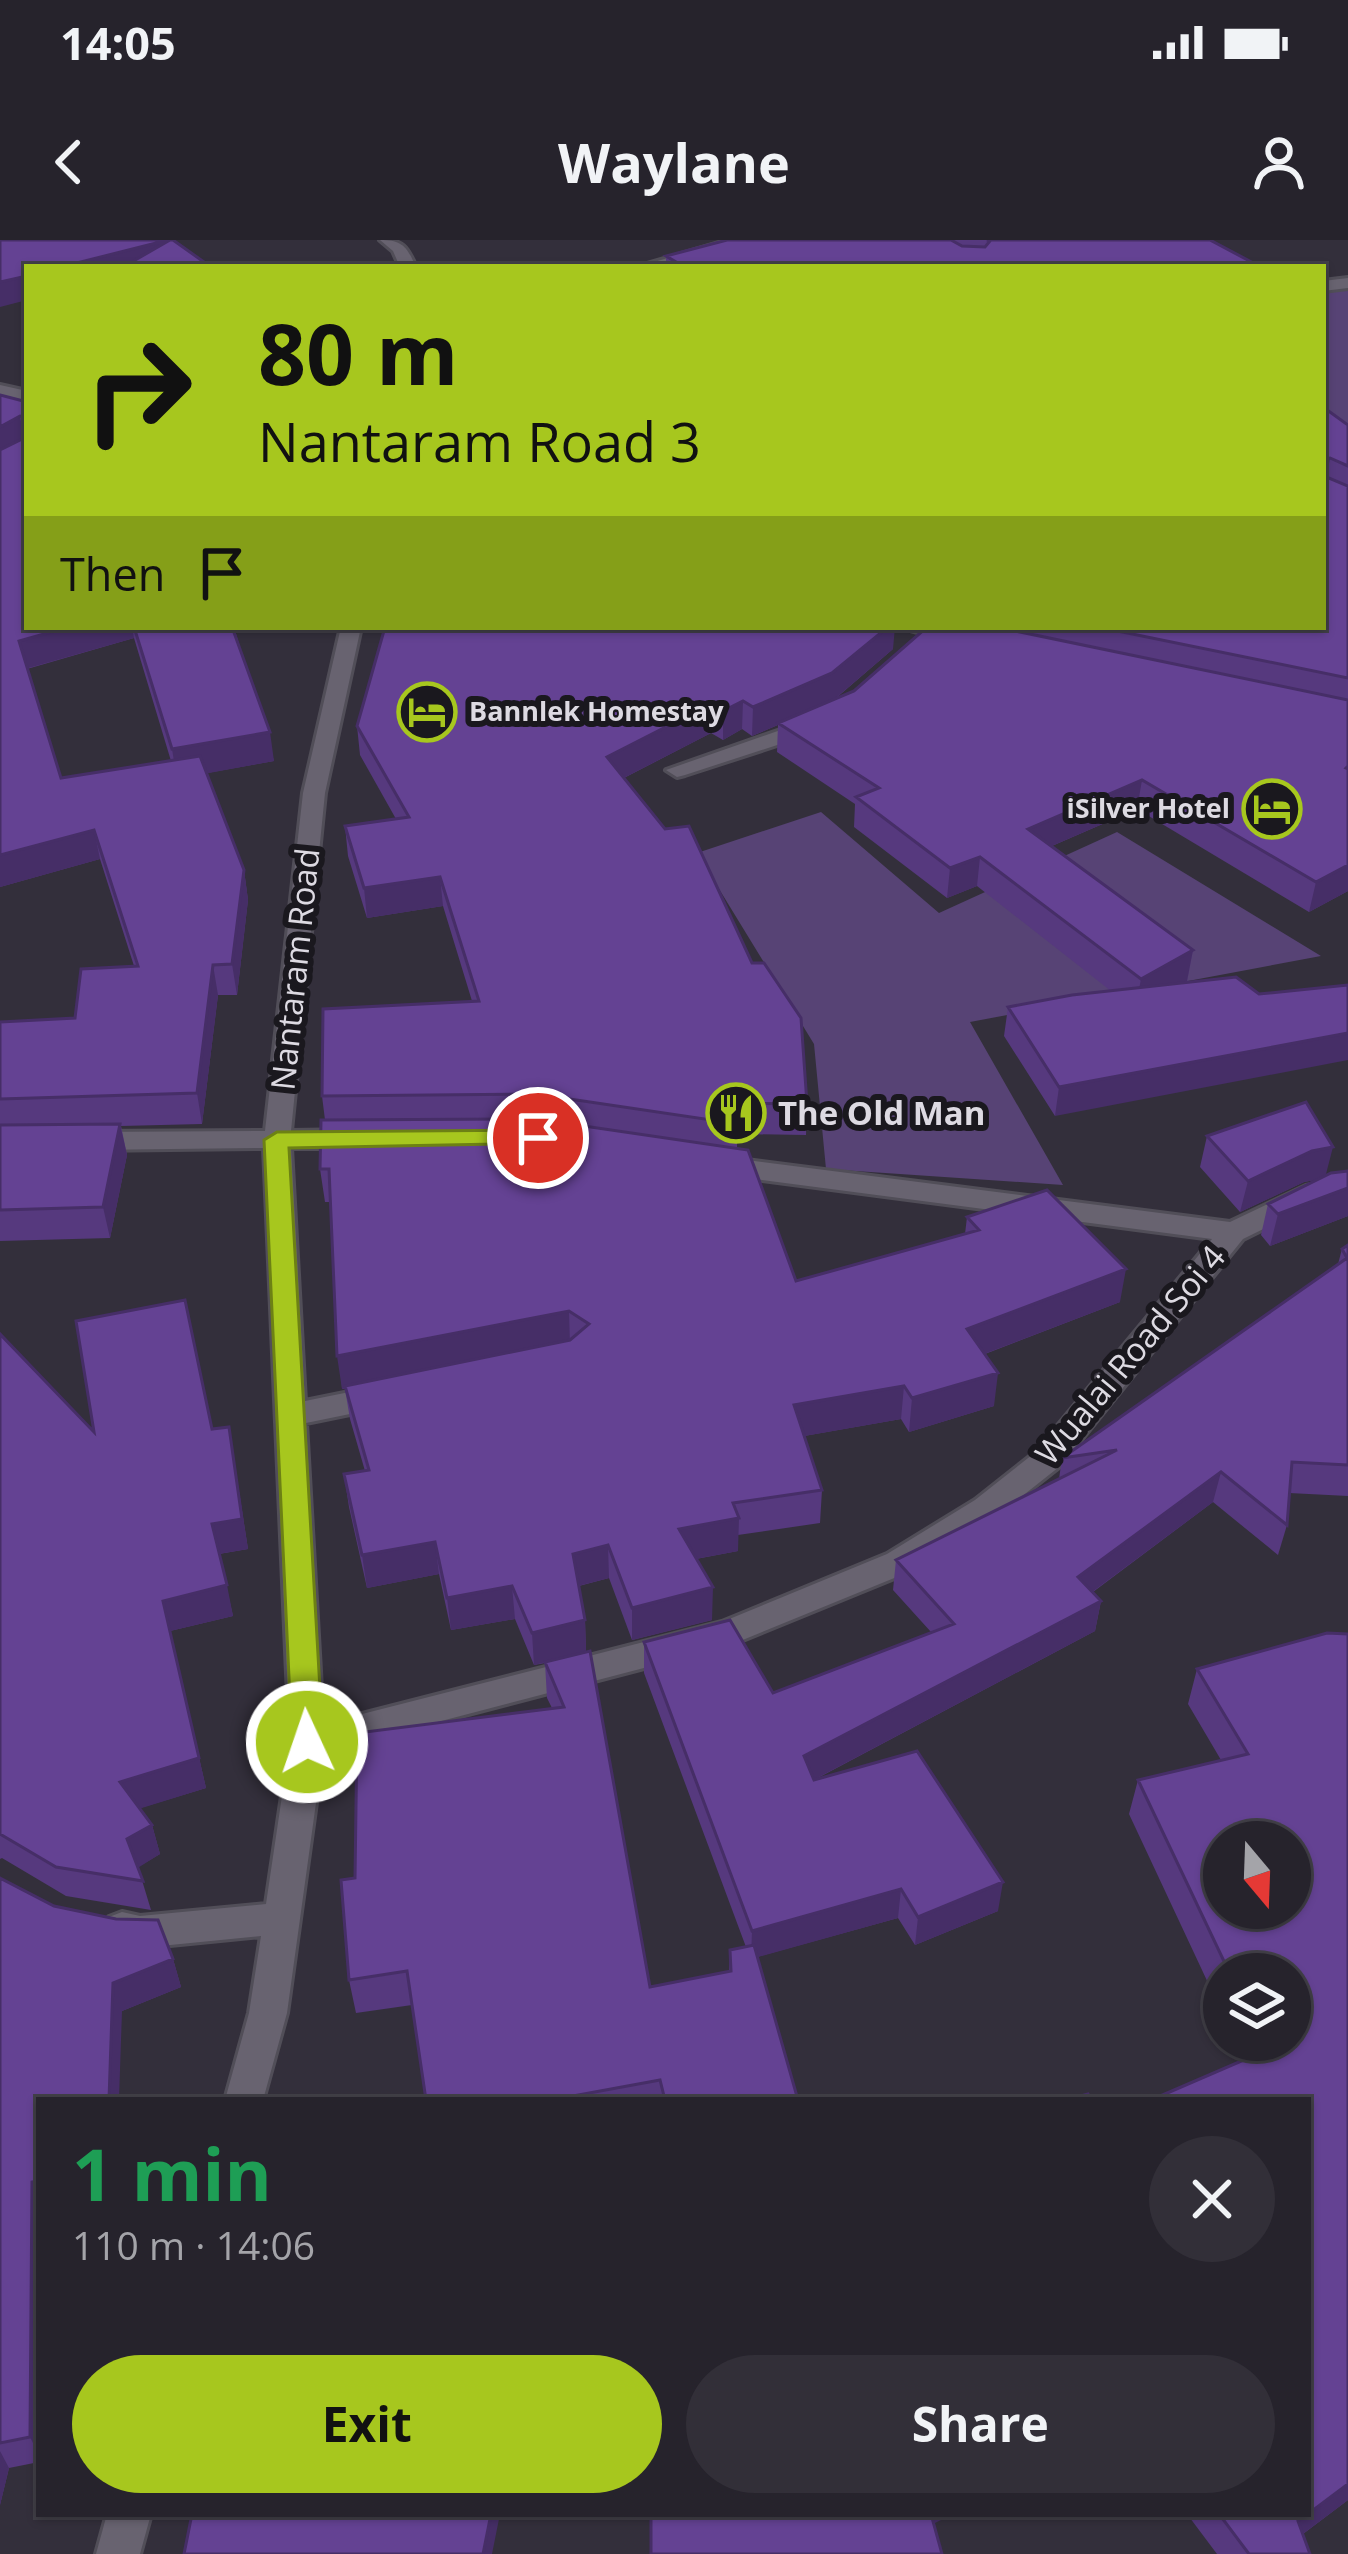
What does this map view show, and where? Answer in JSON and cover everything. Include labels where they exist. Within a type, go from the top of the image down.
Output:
[{"type":"street","points":[[388,240],[400,248],[407,264]]},
{"type":"street","points":[[656,264],[746,240]]},
{"type":"street","name":"Nantaram Road","points":[[245,2097],[268,2013],[307,1742],[277,1140],[314,793],[350,630]]},
{"type":"street","points":[[919,636],[978,642]]},
{"type":"street","points":[[677,770],[758,747],[841,711]]},
{"type":"street","points":[[69,1142],[378,1139]]},
{"type":"street","points":[[694,1162],[873,1190],[1233,1232]]},
{"type":"street","name":"Wualai Road Soi 4","points":[[307,1742],[728,1633],[898,1563],[986,1508],[1048,1460],[1233,1232],[1316,1192],[1348,1187]]},
{"type":"street","points":[[290,1415],[417,1390]]},
{"type":"street","points":[[76,1918],[140,1932],[283,1918]]},
{"type":"street","points":[[118,2554],[129,2517]]},
{"type":"shaded area","points":[[1348,289],[1348,450],[1326,438],[1326,292]]},
{"type":"shaded area","points":[[821,812],[939,913],[1117,832],[1321,956],[970,1022],[1063,1185],[826,1169],[814,1044],[697,853]]},
{"type":"building","points":[[0,240],[168,240],[73,264],[24,264],[24,277],[0,282]]},
{"type":"building","points":[[173,240],[207,264],[128,264]]},
{"type":"building","points":[[727,240],[951,240],[962,246],[985,247],[987,240],[1210,240],[1255,264],[668,264],[676,262],[666,256]]},
{"type":"building","points":[[0,395],[24,401],[24,417],[0,427]]},
{"type":"building","points":[[1326,409],[1348,425],[1348,466],[1326,459]]},
{"type":"building","points":[[24,438],[24,630],[58,630],[19,641],[61,778],[200,756],[244,870],[232,964],[213,965],[197,1093],[0,1099],[0,1022],[75,1018],[81,969],[138,966],[94,830],[0,855],[0,450]]},
{"type":"building","points":[[1326,477],[1348,486],[1348,678],[1113,630],[1326,630]]},
{"type":"building","points":[[135,630],[233,630],[270,732],[172,749]]},
{"type":"building","points":[[384,630],[884,630],[832,673],[753,707],[743,701],[723,711],[711,704],[607,757],[665,829],[689,826],[752,963],[764,963],[801,1018],[807,1104],[730,1103],[738,1124],[536,1094],[322,1096],[323,1009],[479,1001],[440,877],[364,888],[345,826],[409,817],[357,726]]},
{"type":"building","points":[[924,630],[1010,630],[1348,700],[1348,865],[1316,882],[1142,780],[1028,829],[1193,950],[1141,979],[980,857],[950,868],[856,797],[879,788],[778,723],[854,691]]},
{"type":"building","points":[[1236,977],[1259,994],[1348,985],[1348,1033],[1059,1087],[1008,1007],[1072,995]]},
{"type":"building","points":[[1306,1102],[1333,1147],[1312,1151],[1248,1181],[1207,1136]]},
{"type":"building","points":[[536,1119],[748,1150],[796,1281],[979,1230],[967,1217],[1047,1190],[1126,1269],[967,1329],[998,1373],[912,1398],[904,1386],[794,1405],[822,1490],[733,1503],[739,1518],[679,1529],[713,1587],[632,1608],[608,1545],[573,1554],[585,1620],[532,1633],[512,1586],[447,1598],[435,1542],[362,1555],[344,1474],[369,1470],[345,1386],[570,1340],[589,1324],[569,1311],[337,1356],[329,1169],[320,1169],[321,1120]]},
{"type":"building","points":[[120,1124],[103,1207],[0,1210],[0,1125]]},
{"type":"building","points":[[1348,1171],[1348,1188],[1278,1214],[1268,1204],[1331,1173]]},
{"type":"building","points":[[1348,1245],[1348,1465],[1292,1462],[1287,1525],[1221,1472],[1078,1577],[1101,1601],[804,1756],[814,1780],[917,1751],[1003,1882],[918,1917],[901,1889],[752,1931],[644,1642],[730,1620],[773,1693],[954,1624],[896,1560],[1117,1450],[1062,1458],[1347,1258],[1342,1249]]},
{"type":"building","points":[[185,1300],[212,1429],[229,1427],[242,1519],[212,1524],[227,1585],[163,1601],[199,1758],[120,1782],[152,1825],[127,1839],[143,1881],[56,1867],[0,1834],[0,1334],[94,1432],[76,1321]]},
{"type":"building","points":[[1327,1633],[1348,1634],[1348,2484],[1311,2512],[1311,2097],[1158,2097],[1241,2061],[1311,2061],[1311,1953],[1220,1953],[1209,1929],[1311,1929],[1311,1821],[1203,1821],[1203,1917],[1138,1780],[1248,1754],[1197,1669]]},
{"type":"building","points":[[590,1651],[650,1987],[731,1971],[730,1950],[754,1945],[797,2097],[664,2097],[660,2080],[567,2097],[426,2097],[407,1971],[349,1980],[341,1880],[355,1878],[357,1733],[564,1707],[545,1662]]},
{"type":"building","points":[[0,1878],[54,1906],[116,1919],[158,1920],[173,1959],[113,1983],[109,2097],[36,2097],[30,2437],[0,2443]]},
{"type":"building","points":[[191,2517],[490,2517],[483,2554],[184,2554]]},
{"type":"building","points":[[651,2517],[932,2517],[942,2554],[651,2554]]},
{"type":"building","points":[[1221,2517],[1303,2517],[1298,2521],[1310,2554],[1249,2554]]},
{"type":"place","name":"Bannlek Homestay","points":[[427,712]]},
{"type":"place","name":"iSilver Hotel","points":[[1272,809]]},
{"type":"place","name":"The Old Man","points":[[736,1113]]},
{"type":"route","points":[[307,1742],[277,1140],[538,1138]]}]
